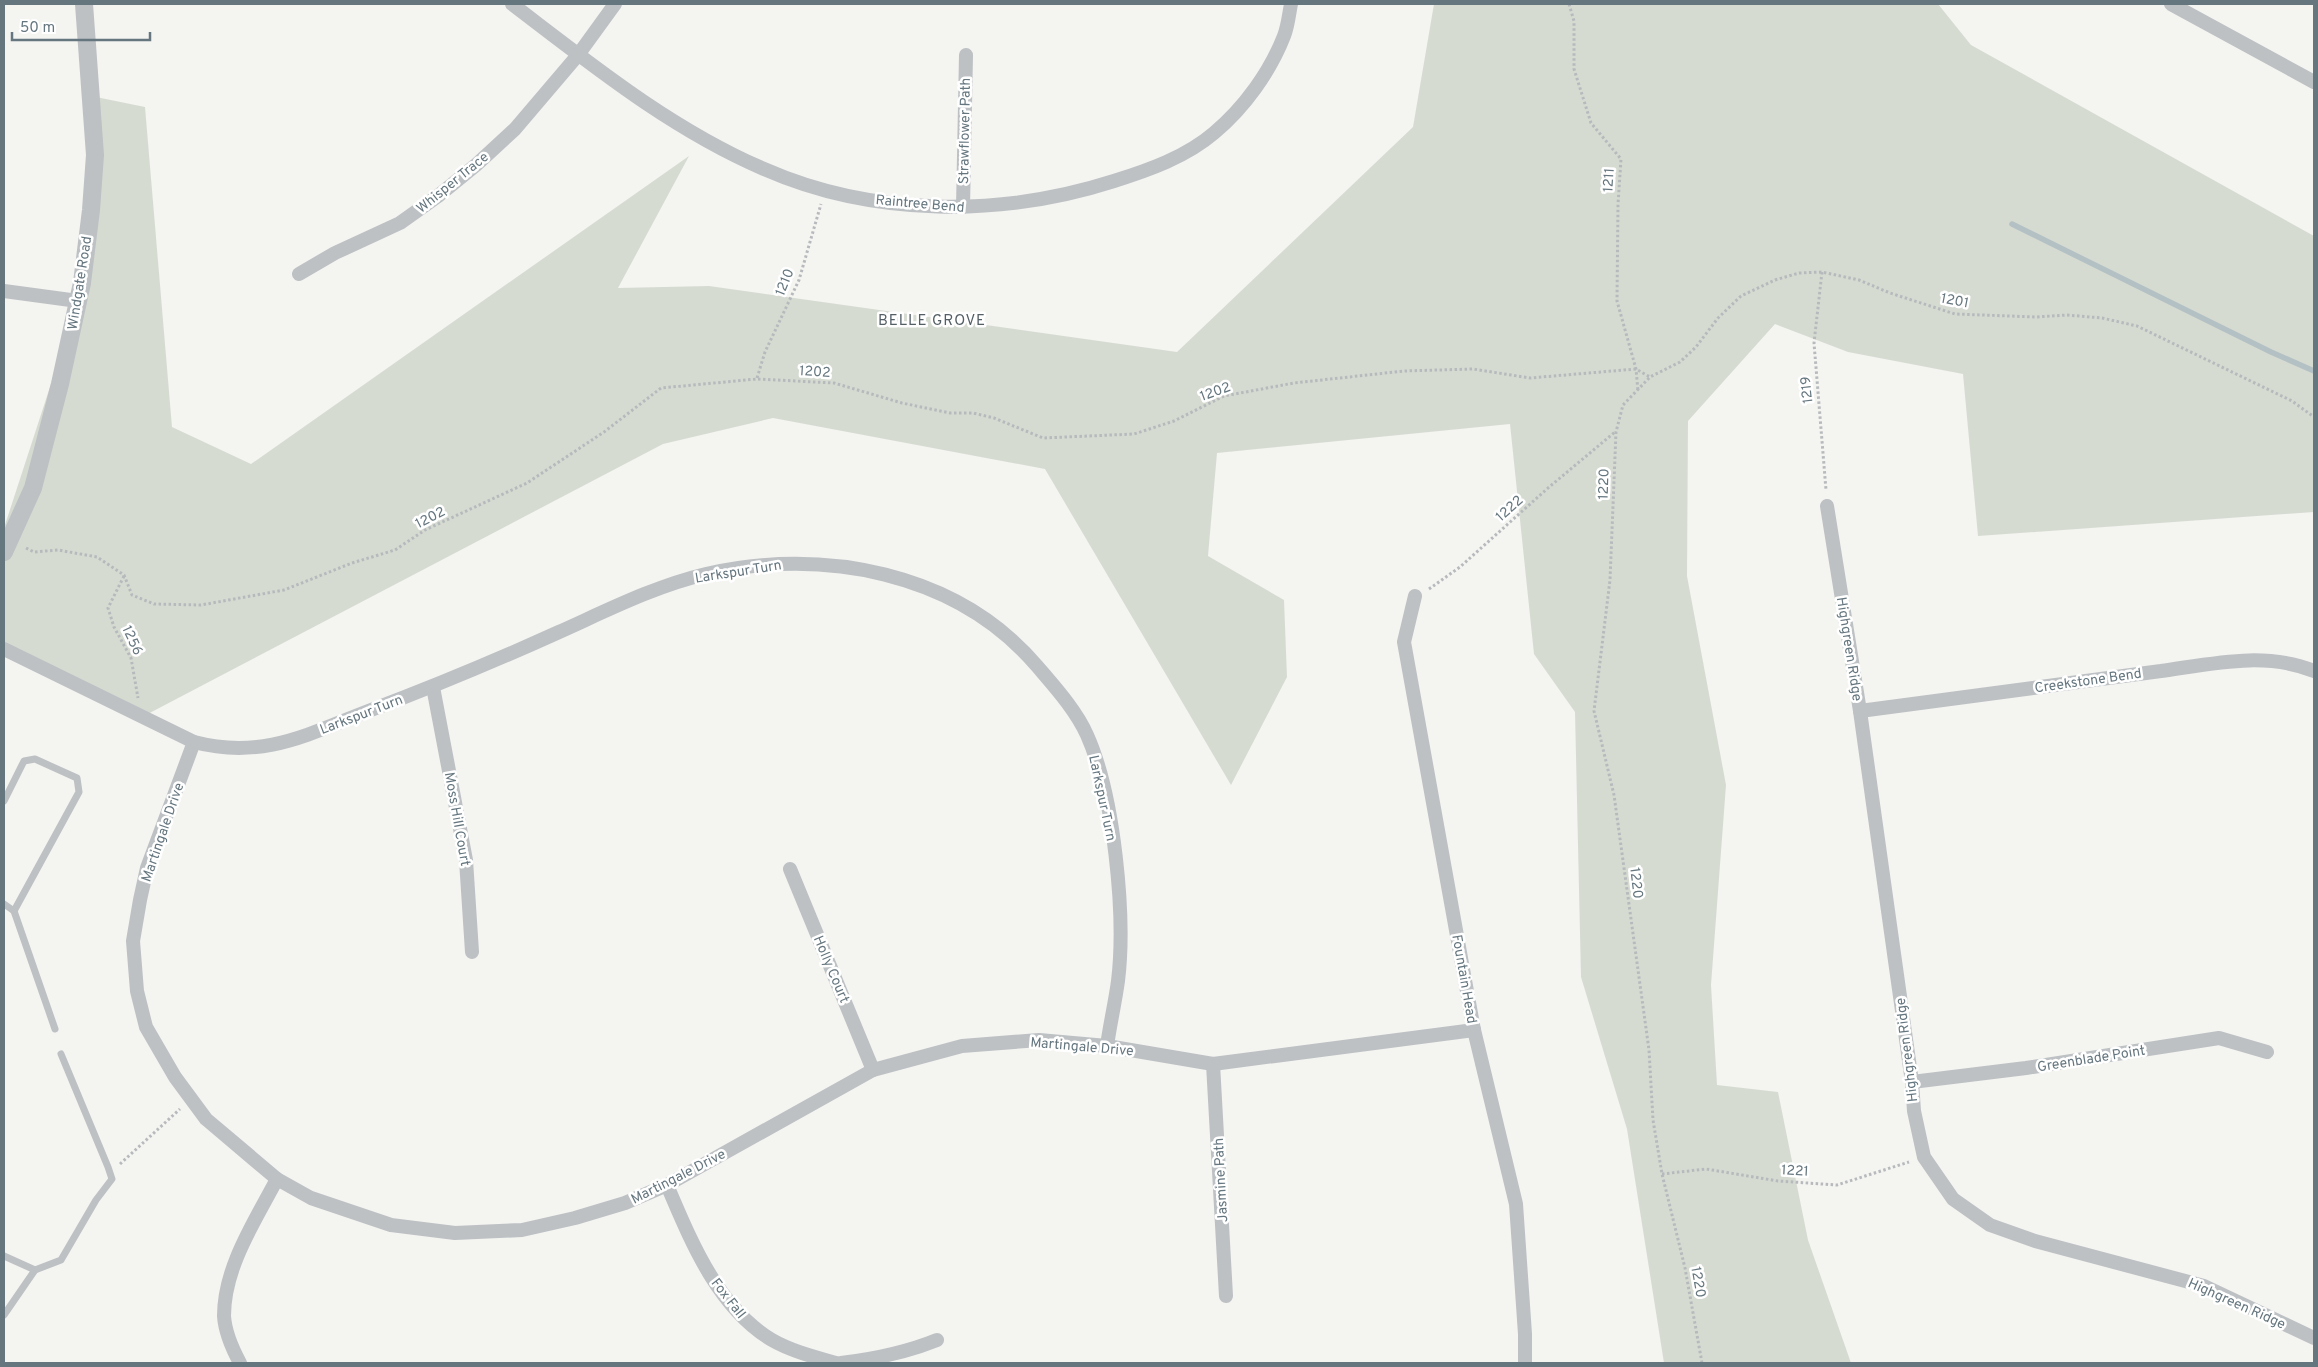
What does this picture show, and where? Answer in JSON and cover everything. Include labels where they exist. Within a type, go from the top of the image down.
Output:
[{"type":"street","name":"Windgate Road","points":[[4,552],[33,488],[60,384],[78,301],[91,210],[95,155],[84,4]]},
{"type":"street","name":"Raintree Bend","points":[[512,4],[578,55],[682,127],[765,170],[825,192],[895,203],[963,207],[1030,202],[1086,191],[1140,174],[1187,152],[1213,134],[1238,111],[1254,88],[1285,34],[1291,4]]},
{"type":"street","name":"Whisper Trace","points":[[299,274],[335,253],[400,223],[438,196],[516,130],[578,55],[615,4]]},
{"type":"street","points":[[2171,4],[2314,82]]},
{"type":"street","name":"Strawflower Path","points":[[963,207],[966,55]]},
{"type":"street","points":[[4,291],[78,301]]},
{"type":"street","name":"Highgreen Ridge","points":[[1828,506],[1860,712],[1912,1082],[1914,1111],[1924,1157],[1953,1199],[1990,1224],[2034,1241],[2204,1286],[2314,1338]]},
{"type":"street","name":"Larkspur Turn","points":[[4,649],[194,742],[242,749],[272,746],[433,686],[683,580],[730,569],[791,562],[855,568],[896,577],[946,596],[993,625],[1011,639],[1031,659],[1086,732],[1096,758],[1108,811],[1115,856],[1120,939],[1118,979],[1106,1046]]},
{"type":"street","name":"Fountain Head","points":[[1415,596],[1404,642],[1474,1030],[1516,1204],[1525,1334],[1525,1363]]},
{"type":"street","name":"Creekstone Bend","points":[[1860,712],[2189,665],[2254,660],[2299,665],[2314,671]]},
{"type":"street","name":"Moss Hill Court","points":[[433,686],[466,860],[472,952]]},
{"type":"street","name":"Martingale Drive","points":[[194,742],[147,868],[133,941],[137,991],[146,1027],[157,1049],[206,1119],[277,1179],[311,1198],[391,1226],[456,1233],[522,1230],[575,1218],[625,1203],[667,1185],[873,1070],[962,1046],[1039,1040],[1106,1046],[1213,1064],[1474,1030]]},
{"type":"street","name":"Holly Court","points":[[790,869],[873,1070]]},
{"type":"street","name":"Greenblade Point","points":[[1912,1082],[2026,1068],[2219,1038],[2267,1052]]},
{"type":"street","name":"Jasmine Path","points":[[1213,1064],[1226,1296]]},
{"type":"street","points":[[240,1363],[233,1350],[224,1317],[228,1284],[243,1245],[277,1179]]},
{"type":"street","name":"Fox Fall","points":[[667,1185],[688,1235],[717,1287],[750,1325],[773,1340],[801,1352],[836,1363]]},
{"type":"street","points":[[841,1363],[880,1359],[911,1351],[937,1340]]},
{"type":"lane","points":[[4,801],[24,760],[35,759],[77,778],[80,792],[14,912]]},
{"type":"lane","points":[[4,904],[14,912],[55,1029]]},
{"type":"lane","points":[[4,1315],[35,1270],[60,1260],[96,1200],[112,1179],[61,1054]]},
{"type":"lane","points":[[4,1256],[35,1270]]},
{"type":"path","name":"1211","points":[[1569,4],[1574,21],[1574,69],[1591,122],[1621,159],[1618,204],[1617,301],[1636,369],[1638,390]]},
{"type":"path","name":"1210","points":[[757,378],[765,352],[799,280],[825,192]]},
{"type":"path","name":"1201","points":[[1623,405],[1650,377],[1680,362],[1696,347],[1718,318],[1740,296],[1774,280],[1799,273],[1822,272],[1859,280],[1890,293],[1955,314],[2036,317],[2067,315],[2102,318],[2137,326],[2292,401],[2314,417]]},
{"type":"path","name":"1219","points":[[1822,272],[1814,344],[1828,506]]},
{"type":"path","name":"1202","points":[[25,547],[34,552],[58,550],[97,557],[124,575],[132,595],[154,604],[201,605],[284,590],[352,563],[395,550],[425,530],[527,483],[604,432],[661,388],[757,378],[834,382],[902,403],[950,413],[973,413],[994,418],[1043,438],[1134,434],[1174,421],[1224,396],[1294,383],[1404,370],[1474,369],[1530,378],[1636,369]]},
{"type":"path","points":[[1636,369],[1650,377]]},
{"type":"path","name":"1220","points":[[1623,405],[1616,432],[1610,580],[1594,711],[1614,795],[1649,1050],[1653,1120],[1662,1174],[1686,1268],[1702,1363]]},
{"type":"path","name":"1222","points":[[1415,596],[1438,585],[1548,488],[1616,432]]},
{"type":"path","name":"1256","points":[[124,575],[108,608],[114,627],[131,658],[142,717]]},
{"type":"path","points":[[110,1172],[191,1100]]},
{"type":"path","name":"1221","points":[[1662,1174],[1706,1169],[1778,1181],[1837,1185],[1924,1157]]},
{"type":"shaded area","points":[[1434,4],[1938,4],[1971,45],[2314,236],[2314,512],[1978,536],[1963,374],[1848,352],[1775,324],[1688,421],[1687,576],[1726,785],[1711,985],[1717,1085],[1778,1092],[1808,1240],[1851,1363],[1664,1363],[1627,1129],[1581,977],[1575,712],[1534,654],[1510,424],[1217,453],[1208,556],[1284,600],[1287,677],[1231,785],[1045,469],[773,418],[663,444],[142,717],[4,649],[4,528],[78,301],[91,96],[145,107],[172,427],[251,464],[689,156],[618,288],[709,286],[1177,352],[1413,127]]},
{"type":"waterway","points":[[2012,224],[2271,352],[2314,371]]},
{"type":"district","name":"BELLE GROVE","points":[[932,320]]}]
